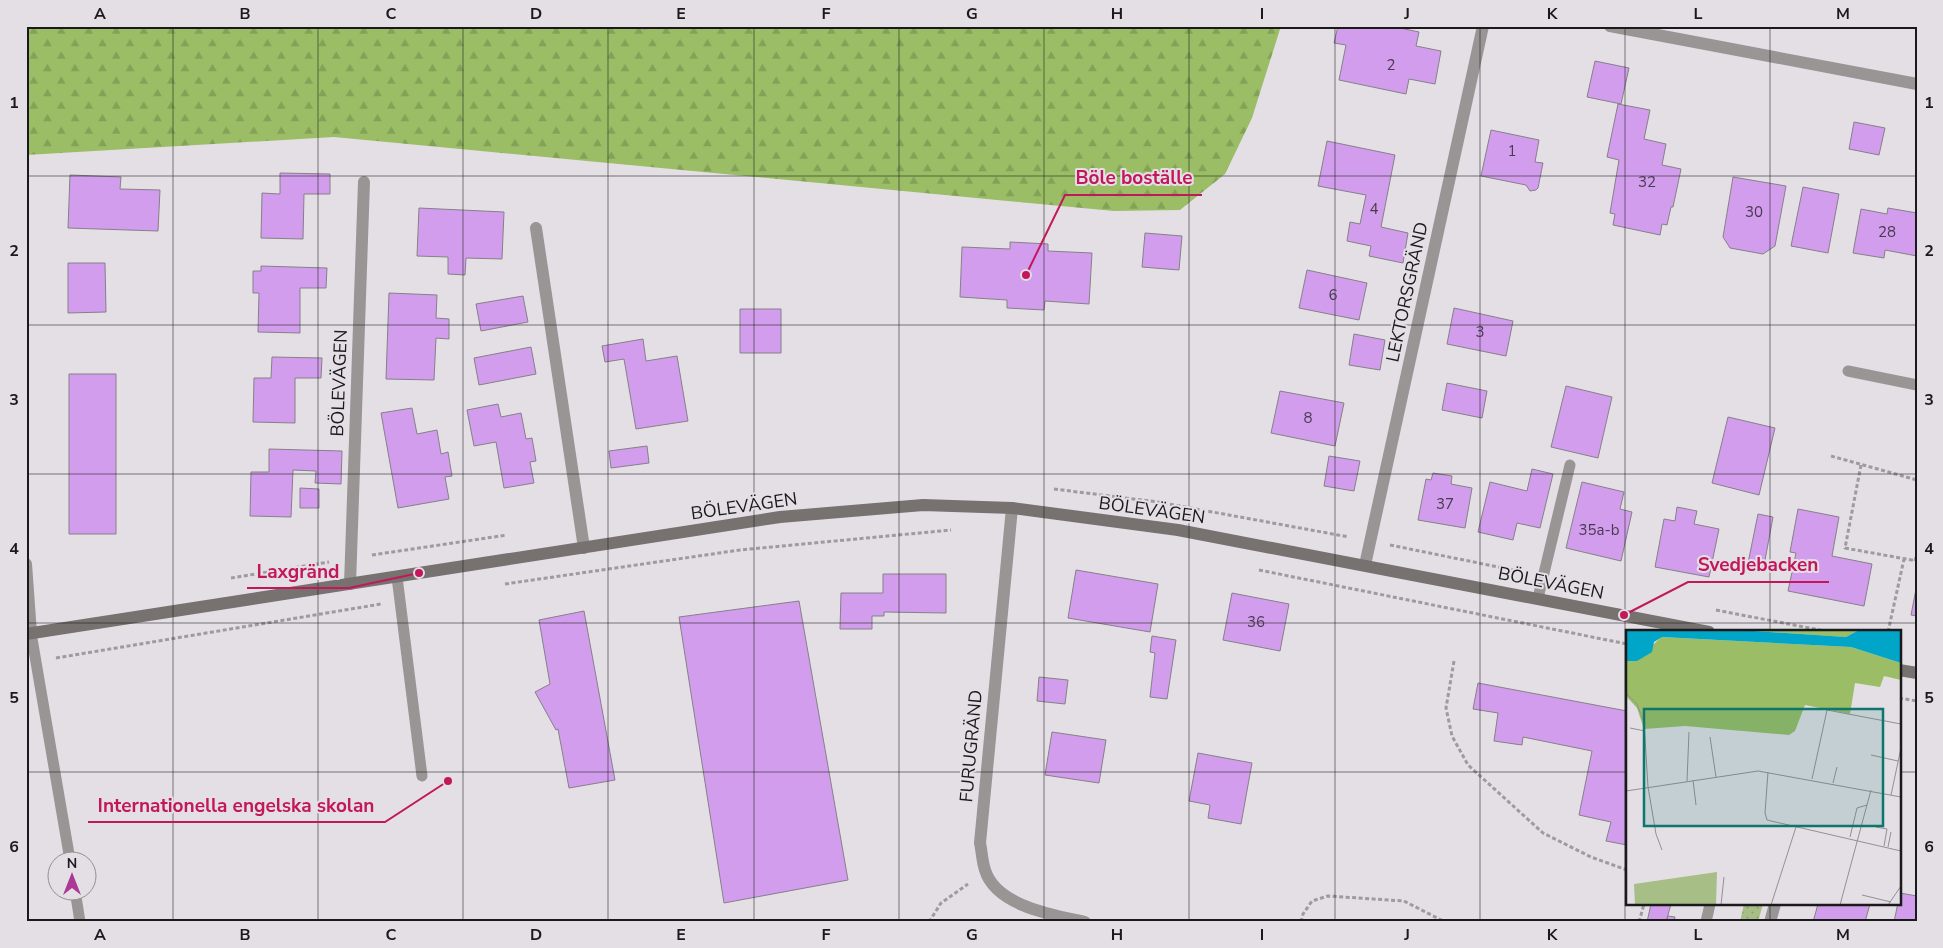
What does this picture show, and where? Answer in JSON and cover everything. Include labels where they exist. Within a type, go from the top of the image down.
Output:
[{"type":"street","name":"LEKTORSGRÄND","points":[[1366,564],[1482,26]]},
{"type":"street","points":[[1610,26],[1917,84]]},
{"type":"street","name":"BÖLEVÄGEN","points":[[350,584],[364,182]]},
{"type":"street","points":[[536,228],[584,548]]},
{"type":"street","name":"BÖLEVÄGEN","points":[[29,634],[780,517],[923,505],[1012,508],[1178,530],[1366,564],[1699,630]]},
{"type":"street","name":"FURUGRÄND","points":[[1012,508],[980,843],[985,872],[1004,897],[1044,913],[1085,922]]},
{"type":"street","points":[[26,564],[29,634]]},
{"type":"street","points":[[1900,670],[1917,673]]},
{"type":"street","points":[[1770,922],[1774,906]]},
{"type":"lane","points":[[1848,372],[1917,385]]},
{"type":"lane","points":[[1538,598],[1570,465]]},
{"type":"lane","points":[[397,577],[422,776]]},
{"type":"lane","points":[[29,634],[36,661],[68,850]]},
{"type":"lane","points":[[77,900],[80,922]]},
{"type":"lane","points":[[1706,922],[1710,906]]},
{"type":"path","points":[[638,26],[644,29],[652,26]]},
{"type":"path","points":[[1831,456],[1917,480]]},
{"type":"path","points":[[1861,465],[1845,548],[1916,561],[1917,553]]},
{"type":"path","points":[[503,584],[740,550],[958,529]]},
{"type":"path","points":[[1888,630],[1904,558]]},
{"type":"path","points":[[1250,568],[1626,644]]},
{"type":"path","points":[[36,661],[400,600]]},
{"type":"path","points":[[1454,661],[1446,708],[1452,736],[1468,764],[1543,833],[1591,857],[1626,870]]},
{"type":"path","points":[[1900,698],[1917,701]]},
{"type":"path","points":[[929,922],[941,903],[985,872]]},
{"type":"path","points":[[1301,922],[1303,914],[1312,901],[1328,896],[1404,901],[1445,922]]},
{"type":"path","points":[[1639,922],[1643,906]]},
{"type":"green space","points":[[26,26],[1281,26],[1252,118],[1225,174],[1180,210],[1114,211],[334,137],[26,155]]},
{"type":"green space","points":[[1744,906],[1762,906],[1758,922],[1740,922]]},
{"type":"building","points":[[1338,26],[1391,26],[1419,32],[1416,46],[1441,51],[1435,84],[1409,79],[1406,94],[1339,80],[1346,45],[1334,43]]},
{"type":"building","points":[[1595,61],[1629,68],[1621,104],[1587,97]]},
{"type":"building","points":[[1618,104],[1650,110],[1644,139],[1666,144],[1662,165],[1681,169],[1673,207],[1671,207],[1667,225],[1662,224],[1660,235],[1613,225],[1615,214],[1610,213],[1619,160],[1607,157]]},
{"type":"building","points":[[1854,122],[1885,128],[1879,155],[1849,149]]},
{"type":"building","points":[[1491,130],[1539,140],[1535,162],[1543,163],[1536,190],[1530,191],[1526,185],[1481,176]]},
{"type":"building","points":[[1327,141],[1395,155],[1381,227],[1408,233],[1403,263],[1369,256],[1371,246],[1347,241],[1350,222],[1360,224],[1366,195],[1318,186]]},
{"type":"building","points":[[280,173],[330,174],[330,194],[304,194],[303,239],[261,238],[262,193],[280,194]]},
{"type":"building","points":[[70,175],[121,177],[120,189],[160,190],[158,231],[68,228]]},
{"type":"building","points":[[1733,177],[1786,186],[1775,246],[1763,254],[1730,248],[1723,237]]},
{"type":"building","points":[[1803,187],[1839,194],[1828,253],[1791,246]]},
{"type":"building","points":[[419,208],[504,212],[502,259],[466,258],[465,275],[448,274],[448,257],[417,256]]},
{"type":"building","points":[[1888,208],[1917,213],[1917,256],[1885,250],[1884,258],[1853,253],[1861,209],[1887,214]]},
{"type":"building","points":[[1145,233],[1182,236],[1179,270],[1142,267]]},
{"type":"building","points":[[1010,242],[1048,244],[1048,251],[1092,253],[1089,304],[1045,301],[1044,310],[1007,308],[1007,300],[960,297],[962,247],[1010,249]]},
{"type":"building","points":[[68,263],[105,263],[106,312],[68,313]]},
{"type":"building","points":[[261,266],[327,268],[326,288],[300,288],[300,333],[258,332],[259,293],[253,293],[253,271],[261,271]]},
{"type":"building","points":[[1307,270],[1367,283],[1359,320],[1299,308]]},
{"type":"building","points":[[389,293],[437,295],[436,318],[449,319],[449,339],[436,338],[434,380],[386,379]]},
{"type":"building","points":[[523,296],[528,322],[481,331],[476,304]]},
{"type":"building","points":[[1454,308],[1513,321],[1506,356],[1447,344]]},
{"type":"building","points":[[740,309],[781,309],[781,353],[740,353]]},
{"type":"building","points":[[1354,334],[1385,340],[1380,370],[1349,365]]},
{"type":"building","points":[[643,339],[646,361],[677,356],[688,421],[636,429],[624,359],[605,362],[602,346]]},
{"type":"building","points":[[531,347],[536,374],[479,385],[474,358]]},
{"type":"building","points":[[272,357],[322,358],[321,378],[295,378],[295,423],[253,422],[254,378],[271,378]]},
{"type":"building","points":[[69,374],[116,374],[116,534],[69,534]]},
{"type":"building","points":[[1447,383],[1487,391],[1482,418],[1442,410]]},
{"type":"building","points":[[1566,386],[1612,397],[1598,458],[1551,447]]},
{"type":"building","points":[[1280,391],[1344,403],[1335,446],[1271,433]]},
{"type":"building","points":[[498,404],[501,417],[521,413],[526,439],[532,438],[536,461],[530,462],[534,483],[504,488],[496,442],[474,446],[467,410]]},
{"type":"building","points":[[412,408],[417,434],[437,430],[441,454],[448,452],[452,476],[445,477],[449,499],[398,508],[381,413]]},
{"type":"building","points":[[1728,417],[1775,428],[1759,495],[1712,483]]},
{"type":"building","points":[[647,446],[649,463],[611,468],[609,451]]},
{"type":"building","points":[[269,449],[342,451],[341,484],[315,483],[316,471],[293,470],[291,517],[250,516],[251,472],[269,472]]},
{"type":"building","points":[[1329,456],[1360,461],[1354,491],[1324,486]]},
{"type":"building","points":[[1532,469],[1553,474],[1540,528],[1517,523],[1513,540],[1478,532],[1490,482],[1527,491]]},
{"type":"building","points":[[1433,473],[1452,476],[1451,484],[1472,488],[1465,528],[1418,520],[1426,479],[1431,480]]},
{"type":"building","points":[[1582,482],[1624,492],[1620,509],[1632,512],[1621,561],[1566,548]]},
{"type":"building","points":[[300,488],[319,489],[319,508],[300,508]]},
{"type":"building","points":[[1677,507],[1697,511],[1694,524],[1719,529],[1709,577],[1655,567],[1664,519],[1675,521]]},
{"type":"building","points":[[1798,509],[1839,517],[1832,556],[1872,564],[1864,606],[1788,591],[1796,553],[1790,552]]},
{"type":"building","points":[[1758,514],[1773,517],[1763,571],[1747,568]]},
{"type":"building","points":[[1076,570],[1158,584],[1150,632],[1068,618]]},
{"type":"building","points":[[883,574],[946,574],[946,613],[884,612],[884,616],[872,616],[872,629],[840,629],[841,593],[883,593]]},
{"type":"building","points":[[1917,584],[1917,616],[1911,615]]},
{"type":"building","points":[[1232,593],[1289,604],[1280,651],[1223,640]]},
{"type":"building","points":[[799,601],[848,880],[724,903],[679,617]]},
{"type":"building","points":[[584,611],[615,780],[569,788],[558,729],[556,730],[535,692],[550,684],[539,620]]},
{"type":"building","points":[[1152,636],[1176,640],[1167,699],[1150,697],[1155,653],[1150,652]]},
{"type":"building","points":[[1039,677],[1068,680],[1065,704],[1037,701]]},
{"type":"building","points":[[1478,683],[1626,711],[1626,845],[1606,841],[1611,822],[1579,815],[1592,751],[1523,737],[1522,745],[1494,741],[1498,713],[1473,709]]},
{"type":"building","points":[[1052,732],[1106,740],[1099,783],[1045,775]]},
{"type":"building","points":[[1198,753],[1252,763],[1241,824],[1208,818],[1210,805],[1189,801]]},
{"type":"building","points":[[1900,893],[1917,896],[1917,922],[1894,922],[1897,906],[1900,906]]},
{"type":"building","points":[[1651,906],[1670,906],[1666,922],[1647,922]]},
{"type":"building","points":[[1817,906],[1869,906],[1865,922],[1813,922]]},
{"type":"building","points":[[1668,916],[1675,917],[1674,922],[1666,922]]},
{"type":"place","name":"Böle boställe","points":[[1026,275]]},
{"type":"place","name":"Laxgränd","points":[[419,573]]},
{"type":"place","name":"Svedjebacken","points":[[1624,615]]},
{"type":"place","name":"Internationella engelska skolan","points":[[448,781]]}]
